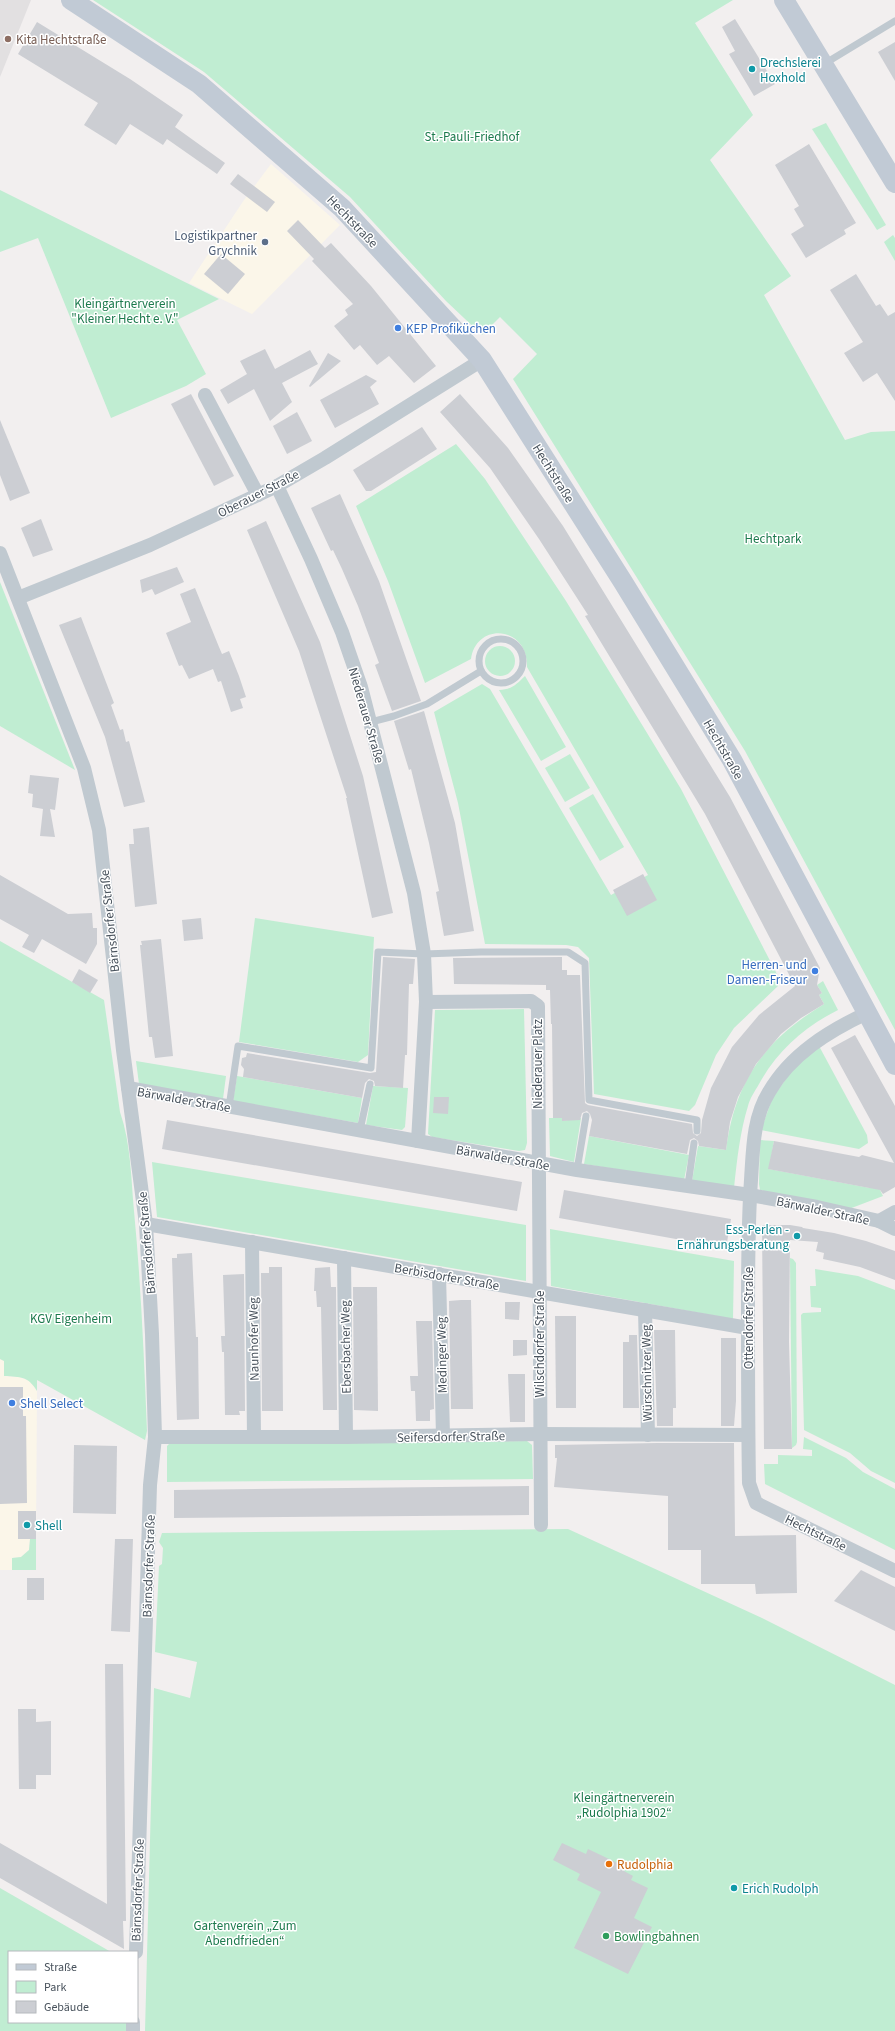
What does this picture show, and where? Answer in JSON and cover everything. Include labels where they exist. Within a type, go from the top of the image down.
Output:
[{"type":"street","name":"Hechtstraße","points":[[71,0],[199,84],[342,208],[482,360],[627,589],[732,760],[895,1065]]},
{"type":"street","points":[[784,0],[895,183]]},
{"type":"street","name":"Oberauer Straße","points":[[18,598],[150,545],[277,486],[338,450],[482,360]]},
{"type":"street","points":[[206,395],[258,495]]},
{"type":"street","name":"Niederauer Straße","points":[[277,486],[311,559],[342,632],[371,722],[414,893],[424,954]]},
{"type":"street","name":"Bärnsdorfer Straße","points":[[0,553],[84,768],[93,799],[99,830],[128,1088],[146,1224],[152,1334],[154,1437],[150,1485],[136,1951]]},
{"type":"street","points":[[418,1141],[426,1002],[424,954]]},
{"type":"street","name":"Niederauer Platz","points":[[426,1002],[531,1001],[538,1006],[538,1163]]},
{"type":"street","name":"Ottendorfer Straße","points":[[749,1483],[748,1328],[750,1195],[753,1139],[757,1120],[769,1092],[789,1066],[811,1045],[838,1027],[867,1013]]},
{"type":"street","name":"Bärwalder Straße","points":[[128,1088],[577,1170],[688,1185],[817,1207],[879,1221],[895,1229]]},
{"type":"street","name":"Wilschdorfer Straße","points":[[538,1163],[541,1525]]},
{"type":"street","name":"Bärwalder Straße","points":[[879,1221],[895,1212]]},
{"type":"street","name":"Berbisdorfer Straße","points":[[146,1224],[748,1328]]},
{"type":"street","name":"Naunhofer Weg","points":[[252,1242],[254,1437]]},
{"type":"street","name":"Ebersbacher Weg","points":[[344,1258],[346,1437]]},
{"type":"street","name":"Medinger Weg","points":[[439,1274],[443,1436]]},
{"type":"street","name":"Würschnitzer Weg","points":[[645,1310],[648,1435]]},
{"type":"street","name":"Seifersdorfer Straße","points":[[154,1437],[346,1437],[540,1434],[748,1435]]},
{"type":"street","name":"Hechtstraße","points":[[749,1483],[756,1503],[895,1571]]},
{"type":"lane","points":[[823,64],[895,21]]},
{"type":"lane","points":[[505,640],[512,643],[519,650],[522,666],[520,671],[512,680],[494,682],[481,671],[479,658],[486,645],[492,642],[505,640]]},
{"type":"lane","points":[[371,722],[394,716],[427,704],[481,671]]},
{"type":"lane","points":[[360,1130],[370,1080],[378,952],[424,954],[481,952],[568,952],[585,963],[588,1102],[697,1120],[697,1131]]},
{"type":"lane","points":[[229,1107],[238,1046],[371,1068]]},
{"type":"lane","points":[[577,1170],[586,1116]]},
{"type":"lane","points":[[688,1185],[694,1143]]},
{"type":"shaded area","name":"Kita Hechtstraße","points":[[0,0],[31,0],[0,77]]},
{"type":"shaded area","points":[[271,164],[340,225],[252,314],[189,283],[244,200]]},
{"type":"shaded area","points":[[0,1359],[4,1361],[4,1376],[19,1377],[30,1381],[37,1391],[36,1539],[30,1539],[29,1550],[21,1557],[12,1558],[12,1570],[0,1570]]},
{"type":"green space","points":[[93,0],[733,0],[695,23],[753,115],[710,160],[791,276],[764,295],[845,440],[871,432],[895,431],[895,1030],[745,751],[513,379],[537,354],[500,317],[482,335],[446,301],[350,197],[204,72]]},
{"type":"green space","points":[[826,123],[886,225],[877,230],[812,129]]},
{"type":"green space","name":"Kleingärtnerverein \"Kleiner Hecht e. V.\"","points":[[0,190],[219,299],[177,320],[206,374],[186,386],[111,418],[38,238],[0,252]]},
{"type":"green space","points":[[893,235],[895,238],[895,261],[884,242]]},
{"type":"green space","points":[[456,444],[485,479],[566,601],[681,789],[779,978],[778,986],[734,1028],[716,1055],[695,1105],[689,1111],[594,1094],[589,958],[578,947],[566,945],[485,944],[458,803],[434,712],[482,684],[490,689],[611,895],[648,875],[527,667],[525,653],[519,643],[511,636],[501,633],[491,634],[482,639],[475,647],[471,659],[425,683],[388,581],[356,506]]},
{"type":"green space","points":[[0,582],[75,770],[0,726]]},
{"type":"green space","points":[[500,646],[511,650],[515,661],[511,672],[500,676],[489,672],[485,661],[489,650]]},
{"type":"green space","points":[[525,676],[566,747],[541,761],[499,690],[510,688]]},
{"type":"green space","points":[[570,754],[590,788],[565,802],[545,768]]},
{"type":"green space","points":[[593,794],[624,847],[600,861],[569,808]]},
{"type":"green space","points":[[255,918],[374,937],[368,1055],[358,1062],[239,1042]]},
{"type":"green space","name":"KGV Eigenheim","points":[[0,941],[104,1000],[120,1112],[124,1124],[130,1161],[142,1321],[147,1431],[145,1440],[37,1380],[37,1391],[30,1382],[24,1378],[4,1376],[4,1361],[0,1359]]},
{"type":"green space","points":[[823,981],[838,1010],[803,1032],[783,1050],[766,1072],[751,1097],[743,1126],[734,1188],[692,1181],[698,1146],[726,1150],[730,1125],[745,1083],[756,1064],[785,1032],[824,1004],[819,995],[822,993],[817,985]]},
{"type":"green space","points":[[524,1009],[527,1143],[525,1150],[519,1151],[432,1137],[428,1134],[435,1010]]},
{"type":"green space","points":[[819,1046],[867,1135],[868,1143],[859,1149],[761,1130],[772,1099],[792,1070]]},
{"type":"green space","points":[[136,1061],[226,1076],[223,1099],[139,1084]]},
{"type":"green space","points":[[237,1076],[362,1098],[358,1123],[233,1101]]},
{"type":"green space","points":[[373,1086],[408,1088],[405,1127],[402,1130],[366,1125]]},
{"type":"green space","points":[[549,1118],[562,1118],[562,1121],[581,1118],[574,1162],[550,1156]]},
{"type":"green space","points":[[589,1136],[689,1155],[684,1180],[584,1164]]},
{"type":"green space","points":[[760,1140],[774,1141],[769,1169],[870,1188],[877,1184],[883,1196],[849,1209],[760,1190]]},
{"type":"green space","points":[[152,1162],[526,1225],[526,1281],[157,1217]]},
{"type":"green space","points":[[550,1229],[734,1261],[733,1319],[551,1286]]},
{"type":"green space","points":[[790,1258],[796,1263],[797,1442],[792,1448]]},
{"type":"green space","points":[[815,1269],[858,1276],[895,1290],[895,1483],[871,1471],[850,1453],[804,1430],[801,1315],[803,1313],[821,1312],[821,1308],[811,1307],[810,1286],[816,1286]]},
{"type":"green space","points":[[804,1437],[846,1458],[863,1472],[895,1489],[895,1550],[765,1484],[764,1464],[778,1464],[778,1455],[812,1456],[812,1450],[803,1449]]},
{"type":"green space","points":[[527,1441],[532,1445],[533,1479],[167,1482],[167,1446],[169,1444]]},
{"type":"green space","name":"Kleingärtnerverein „Rudolphia 1902“","points":[[568,1529],[762,1618],[895,1685],[895,2031],[145,2031],[154,1688],[190,1698],[197,1662],[155,1652],[159,1566],[162,1564],[163,1548],[159,1542],[162,1533]]},
{"type":"green space","points":[[30,1539],[36,1539],[36,1570],[12,1570],[12,1558],[21,1557],[29,1550]]},
{"type":"green space","points":[[0,1888],[109,1951],[8,1951],[8,2023],[126,2023],[126,2031],[0,2031]]},
{"type":"building","name":"Drechslerei Hoxhold","points":[[735,19],[775,84],[754,96],[729,54],[735,51],[722,27]]},
{"type":"building","points":[[37,22],[130,79],[183,115],[175,127],[225,163],[217,174],[167,139],[163,145],[130,124],[116,145],[84,125],[98,103],[18,54]]},
{"type":"building","points":[[895,42],[895,81],[878,52]]},
{"type":"building","points":[[809,144],[856,223],[844,230],[846,234],[806,258],[791,234],[804,226],[794,209],[799,206],[775,165]]},
{"type":"building","points":[[238,174],[275,202],[267,212],[230,184]]},
{"type":"building","points":[[298,220],[325,248],[331,243],[371,286],[436,366],[414,383],[389,356],[377,365],[360,345],[354,350],[334,326],[348,315],[345,310],[353,304],[312,261],[314,259],[287,231]]},
{"type":"building","points":[[221,254],[245,274],[228,294],[204,274]]},
{"type":"building","points":[[856,274],[876,306],[880,304],[888,316],[895,312],[895,401],[877,373],[863,382],[844,353],[863,342],[830,290]]},
{"type":"building","points":[[265,349],[275,369],[310,350],[318,364],[282,383],[292,402],[270,421],[254,389],[228,404],[220,390],[247,374],[240,361]]},
{"type":"building","points":[[328,353],[341,361],[310,387],[309,386]]},
{"type":"building","points":[[366,375],[377,381],[370,387],[379,404],[335,428],[320,400]]},
{"type":"building","points":[[191,394],[234,476],[214,486],[171,404]]},
{"type":"building","points":[[460,394],[508,448],[563,526],[730,797],[820,968],[817,985],[822,993],[819,995],[824,1004],[801,1018],[781,1034],[756,1064],[738,1097],[730,1122],[726,1150],[699,1146],[698,1141],[694,1138],[690,1140],[687,1154],[589,1136],[592,1120],[587,1111],[582,1113],[580,1120],[562,1121],[562,1118],[553,1118],[552,1024],[550,990],[546,990],[546,985],[454,984],[453,958],[562,957],[562,970],[567,970],[567,975],[580,975],[585,1103],[588,1105],[692,1124],[693,1133],[697,1136],[701,1133],[702,1120],[711,1088],[732,1047],[759,1015],[795,986],[705,814],[585,616],[588,615],[539,539],[490,468],[440,412]]},
{"type":"building","points":[[297,412],[312,441],[287,454],[273,426]]},
{"type":"building","points":[[0,420],[30,493],[10,501],[0,475]]},
{"type":"building","points":[[422,427],[437,449],[371,491],[366,491],[353,470]]},
{"type":"building","points":[[340,494],[379,581],[421,701],[392,711],[375,665],[379,663],[358,606],[333,550],[331,551],[311,508]]},
{"type":"building","points":[[41,519],[53,550],[33,557],[21,528]]},
{"type":"building","points":[[266,521],[320,642],[363,776],[393,913],[372,918],[347,798],[299,651],[247,530]]},
{"type":"building","points":[[177,567],[184,582],[155,595],[152,589],[142,593],[140,580]]},
{"type":"building","points":[[195,588],[222,654],[229,651],[239,676],[246,697],[240,699],[243,708],[231,712],[221,681],[218,682],[213,669],[189,679],[182,665],[179,666],[166,633],[191,622],[180,594]]},
{"type":"building","points":[[81,617],[114,703],[111,705],[120,730],[123,729],[126,742],[129,741],[145,802],[124,807],[105,737],[59,625]]},
{"type":"building","points":[[424,711],[455,823],[474,931],[444,936],[436,892],[439,891],[429,843],[411,769],[409,770],[394,721]]},
{"type":"building","points":[[30,775],[59,778],[55,810],[50,809],[55,837],[40,836],[43,809],[32,807],[33,794],[28,793]]},
{"type":"building","points":[[149,827],[157,904],[135,907],[129,844],[134,844],[133,829]]},
{"type":"building","points":[[643,874],[657,900],[627,916],[613,890]]},
{"type":"building","points":[[0,875],[68,914],[92,913],[93,928],[97,928],[97,944],[86,964],[42,939],[34,953],[22,947],[29,935],[0,919]]},
{"type":"building","points":[[201,918],[203,939],[184,941],[182,920]]},
{"type":"building","points":[[161,939],[173,1056],[155,1058],[152,1037],[149,1037],[140,945],[142,945],[141,941]]},
{"type":"building","points":[[383,957],[415,959],[413,984],[409,984],[407,1055],[405,1055],[403,1088],[375,1086],[374,1081],[369,1079],[365,1083],[362,1098],[243,1077],[244,1069],[241,1065],[242,1058],[246,1057],[247,1053],[370,1073],[376,1072]]},
{"type":"building","points":[[79,969],[98,980],[90,993],[72,982]]},
{"type":"building","points":[[855,1035],[895,1106],[895,1187],[883,1194],[880,1190],[768,1169],[774,1141],[859,1157],[862,1155],[894,1163],[831,1048]]},
{"type":"building","points":[[434,1097],[449,1097],[448,1114],[433,1113]]},
{"type":"building","points":[[167,1120],[522,1182],[517,1211],[162,1149]]},
{"type":"building","points":[[564,1190],[731,1219],[726,1248],[559,1218]]},
{"type":"building","points":[[762,1225],[790,1225],[834,1233],[866,1241],[895,1251],[895,1280],[860,1267],[823,1259],[824,1253],[816,1251],[818,1242],[790,1240],[789,1342],[792,1449],[764,1449]]},
{"type":"building","points":[[192,1253],[196,1337],[198,1337],[199,1419],[177,1420],[172,1258],[177,1258],[177,1254]]},
{"type":"building","points":[[269,1267],[282,1267],[283,1411],[262,1411],[261,1273],[269,1273]]},
{"type":"building","points":[[330,1267],[331,1287],[336,1287],[337,1410],[323,1410],[321,1307],[317,1307],[316,1291],[314,1291],[315,1268]]},
{"type":"building","points":[[244,1274],[245,1411],[239,1411],[240,1415],[225,1415],[224,1352],[222,1352],[221,1336],[225,1336],[223,1275]]},
{"type":"building","points":[[353,1287],[377,1287],[378,1411],[354,1410]]},
{"type":"building","points":[[471,1300],[473,1409],[451,1409],[449,1301]]},
{"type":"building","points":[[505,1302],[520,1302],[519,1320],[505,1319]]},
{"type":"building","points":[[555,1316],[576,1316],[576,1408],[556,1408]]},
{"type":"building","points":[[416,1321],[432,1321],[434,1409],[430,1410],[430,1421],[416,1421],[415,1391],[411,1391],[410,1376],[418,1376]]},
{"type":"building","points":[[654,1330],[675,1330],[676,1408],[673,1408],[673,1426],[657,1426]]},
{"type":"building","points":[[629,1335],[637,1335],[639,1408],[623,1408],[623,1342],[629,1342]]},
{"type":"building","points":[[721,1338],[736,1338],[736,1401],[734,1426],[721,1426]]},
{"type":"building","points":[[513,1340],[527,1340],[527,1355],[513,1356]]},
{"type":"building","points":[[508,1374],[525,1374],[525,1422],[510,1422]]},
{"type":"building","name":"Shell","points":[[0,1387],[23,1387],[23,1416],[26,1416],[27,1503],[0,1504]]},
{"type":"building","points":[[734,1443],[735,1536],[796,1535],[797,1593],[756,1594],[755,1584],[701,1584],[701,1550],[668,1550],[668,1496],[554,1487],[557,1458],[555,1458],[555,1445]]},
{"type":"building","points":[[74,1445],[117,1446],[116,1514],[73,1513]]},
{"type":"building","points":[[529,1486],[529,1515],[174,1518],[174,1490]]},
{"type":"building","name":"Shell","points":[[18,1511],[36,1511],[36,1539],[18,1539]]},
{"type":"building","points":[[115,1539],[133,1539],[130,1632],[111,1631]]},
{"type":"building","points":[[861,1570],[895,1587],[895,1631],[834,1601]]},
{"type":"building","points":[[27,1578],[44,1578],[44,1600],[27,1600]]},
{"type":"building","points":[[105,1664],[123,1664],[126,1921],[123,1921],[124,1949],[0,1878],[0,1843],[107,1904]]},
{"type":"building","points":[[18,1709],[36,1709],[36,1722],[51,1721],[51,1775],[36,1775],[36,1789],[19,1789]]},
{"type":"building","points":[[562,1843],[586,1854],[588,1849],[626,1867],[624,1871],[633,1876],[631,1880],[648,1888],[634,1918],[652,1927],[628,1974],[574,1948],[601,1892],[577,1880],[580,1874],[553,1860]]},
{"type":"place","name":"Kita Hechtstraße","points":[[8,39]]},
{"type":"place","name":"Drechslerei Hoxhold","points":[[752,69]]},
{"type":"place","name":"Logistikpartner Grychnik","points":[[265,242]]},
{"type":"place","name":"KEP Profiküchen","points":[[398,328]]},
{"type":"place","name":"Herren- und Damen-Friseur","points":[[815,971]]},
{"type":"place","name":"Ess-Perlen - Ernährungsberatung","points":[[797,1236]]},
{"type":"place","name":"Shell Select","points":[[12,1403]]},
{"type":"place","name":"Shell","points":[[27,1525]]},
{"type":"place","name":"Rudolphia","points":[[609,1864]]},
{"type":"place","name":"Erich Rudolph","points":[[734,1888]]},
{"type":"place","name":"Bowlingbahnen","points":[[606,1936]]},
{"type":"park label","name":"St.-Pauli-Friedhof","points":[[472,136]]},
{"type":"park label","name":"Hechtpark","points":[[773,538]]},
{"type":"park label","name":"Gartenverein „Zum Abendfrieden“","points":[[245,1932]]}]
